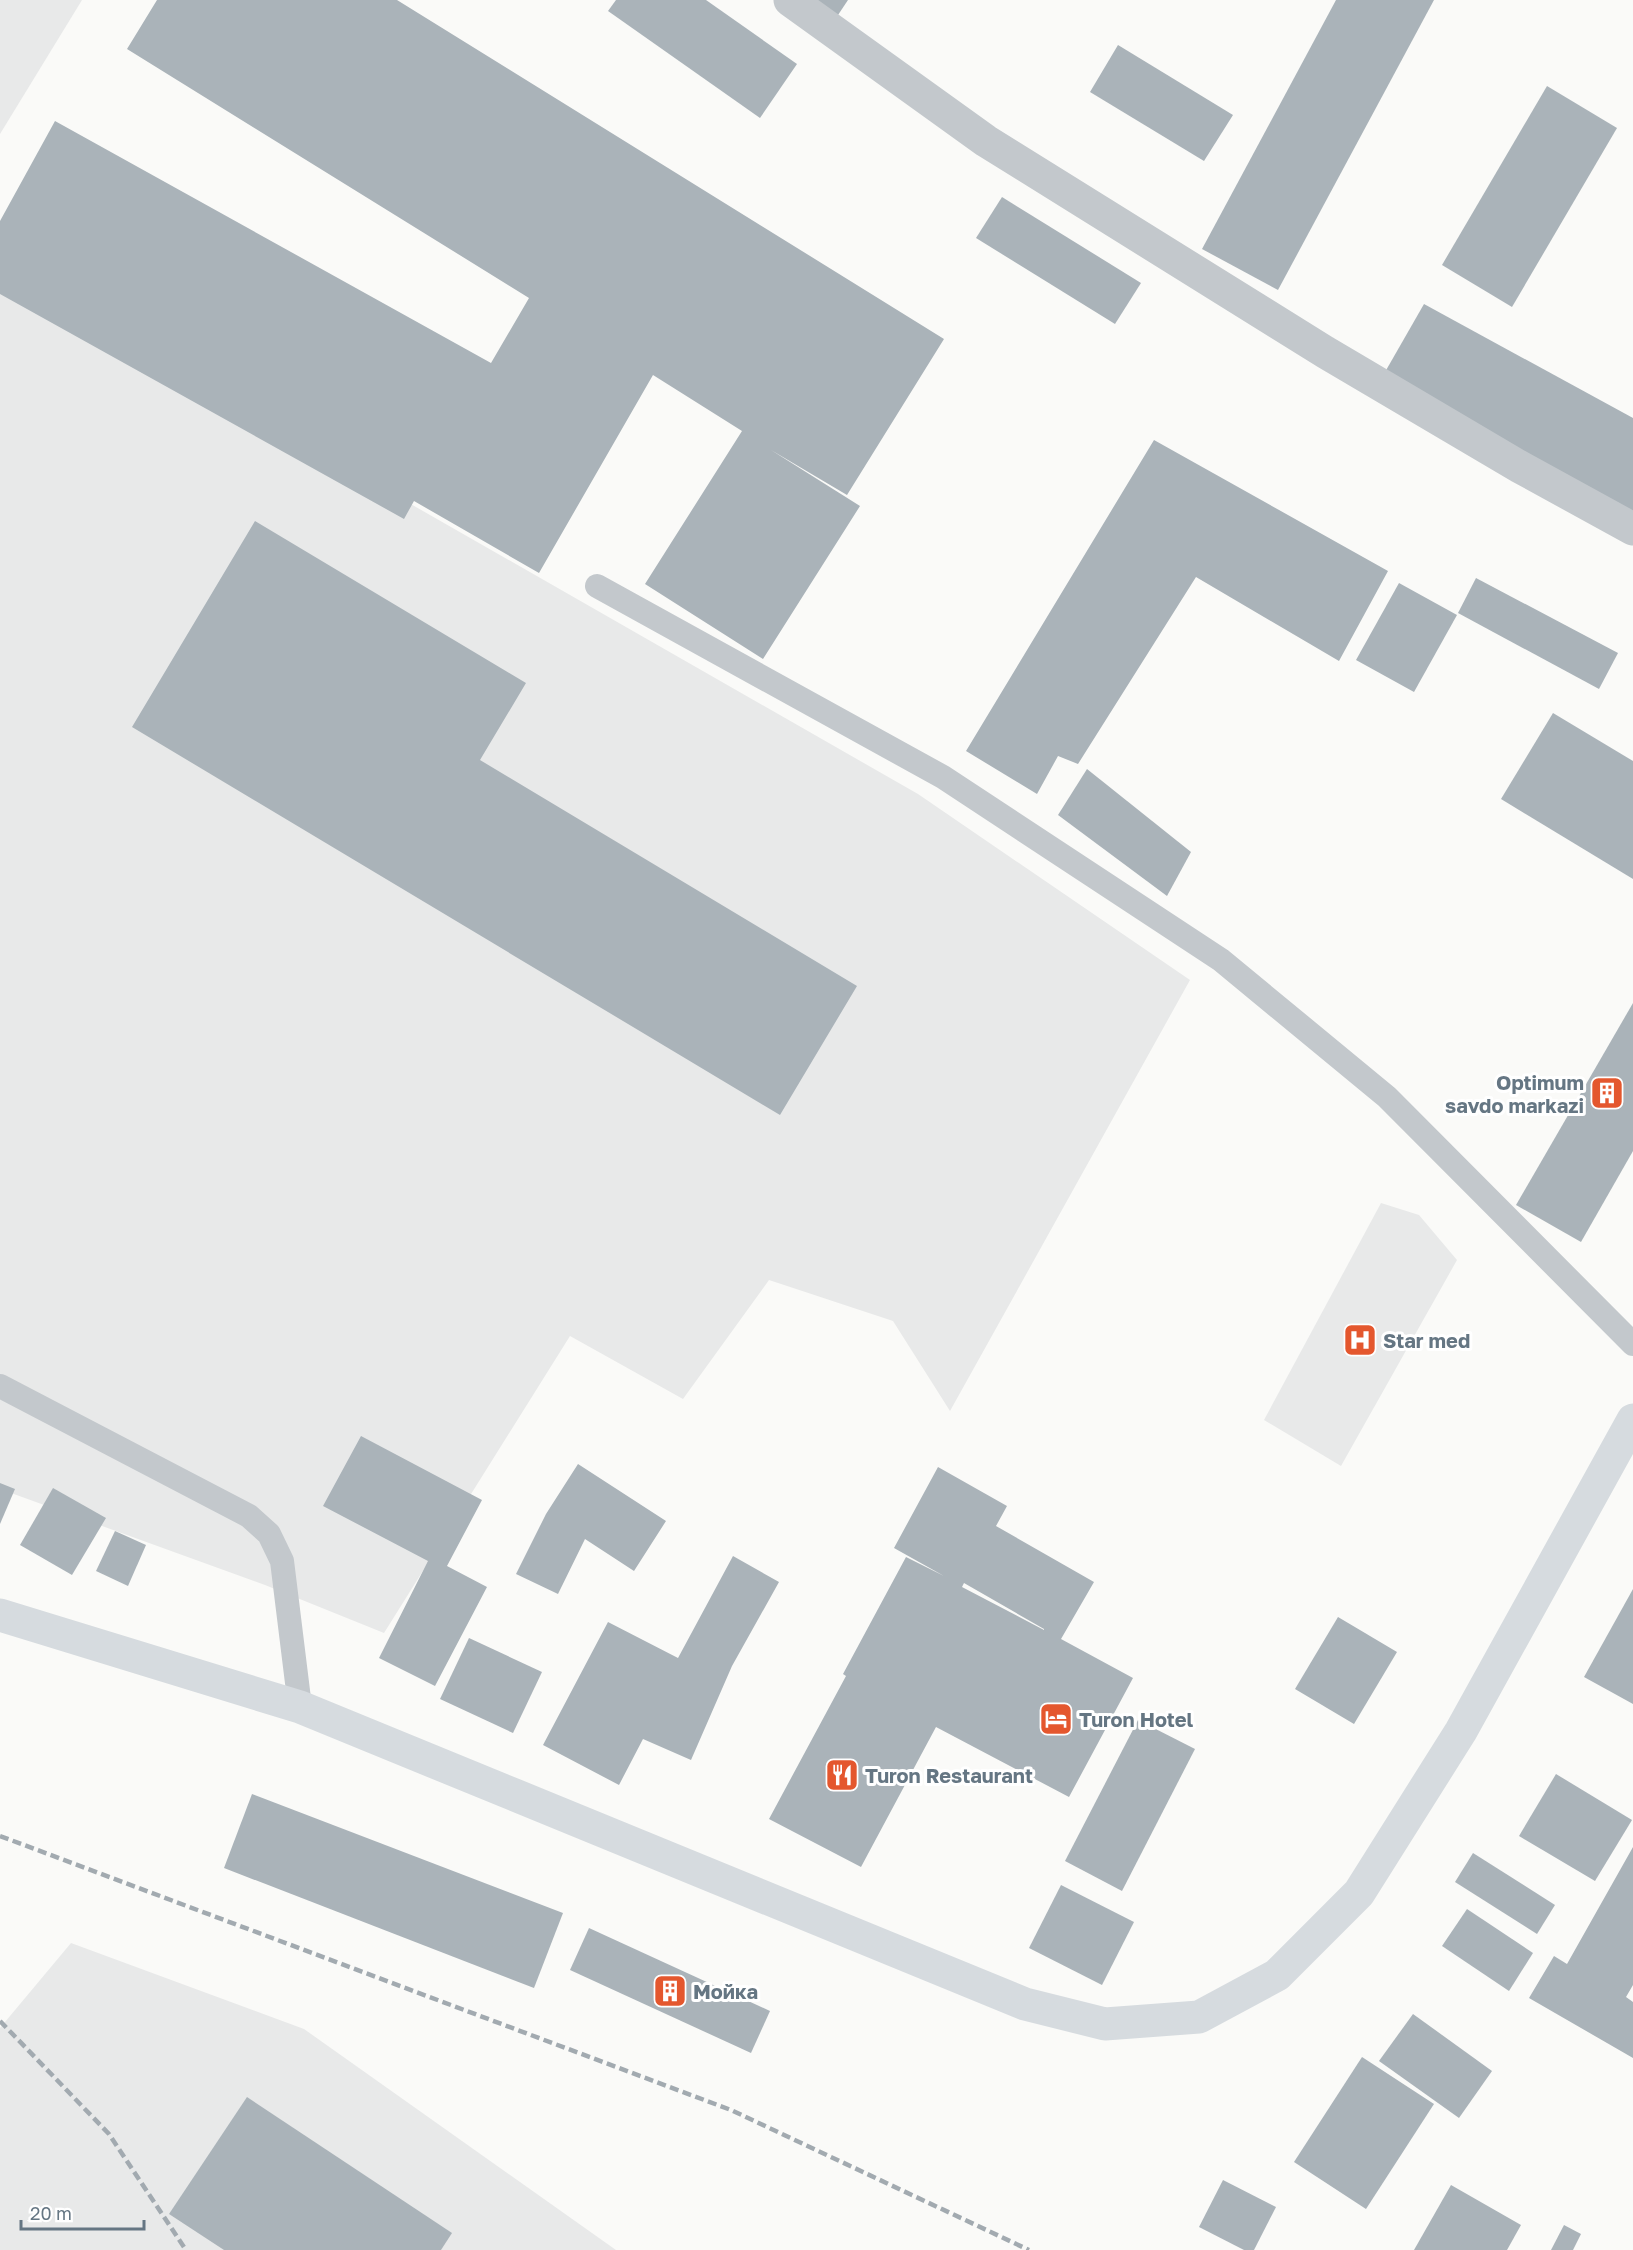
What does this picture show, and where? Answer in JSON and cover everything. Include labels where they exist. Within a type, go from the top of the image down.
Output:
[{"type":"street","points":[[790,0],[986,141],[1334,357],[1520,467],[1633,529]]},
{"type":"street","points":[[0,1615],[300,1707],[1025,2004],[1105,2024],[1199,2017],[1277,1975],[1359,1893],[1461,1731],[1633,1420]]},
{"type":"lane","points":[[597,586],[943,777],[1221,960],[1387,1097],[1633,1344]]},
{"type":"lane","points":[[0,1386],[249,1516],[270,1534],[282,1562],[300,1707]]},
{"type":"shaded area","points":[[0,0],[82,0],[0,134]]},
{"type":"shaded area","points":[[0,229],[325,455],[918,794],[1190,980],[950,1411],[893,1321],[769,1280],[683,1399],[570,1336],[384,1633],[265,1585],[0,1489]]},
{"type":"shaded area","name":"Star med","points":[[1381,1203],[1419,1215],[1457,1260],[1341,1466],[1264,1420]]},
{"type":"shaded area","points":[[71,1943],[304,2029],[616,2250],[0,2250],[0,2028]]},
{"type":"building","points":[[157,0],[397,0],[944,339],[847,495],[771,450],[860,506],[763,659],[645,584],[742,431],[653,375],[539,573],[414,501],[404,519],[0,294],[0,221],[55,121],[491,363],[529,298],[127,49]]},
{"type":"building","points":[[616,0],[706,0],[797,64],[760,118],[608,11]]},
{"type":"building","points":[[795,0],[848,0],[832,24]]},
{"type":"building","points":[[1336,0],[1434,0],[1278,290],[1202,249]]},
{"type":"building","points":[[1118,45],[1233,115],[1204,161],[1090,92]]},
{"type":"building","points":[[1547,86],[1617,128],[1512,307],[1442,265]]},
{"type":"building","points":[[1002,197],[1141,283],[1115,324],[976,238]]},
{"type":"building","points":[[1424,304],[1633,418],[1633,518],[1377,386]]},
{"type":"building","points":[[1154,440],[1388,571],[1339,661],[1196,577],[1078,764],[1058,756],[1037,794],[966,751]]},
{"type":"building","points":[[255,521],[526,683],[480,760],[857,986],[780,1115],[132,727]]},
{"type":"building","points":[[1476,578],[1618,653],[1599,689],[1458,613]]},
{"type":"building","points":[[1399,583],[1457,615],[1414,692],[1356,660]]},
{"type":"building","points":[[1553,713],[1633,761],[1633,879],[1501,799]]},
{"type":"building","points":[[1087,769],[1191,852],[1167,896],[1058,815]]},
{"type":"building","name":"Optimum savdo markazi","points":[[1633,1003],[1633,1151],[1581,1242],[1516,1205]]},
{"type":"building","points":[[361,1436],[482,1500],[447,1566],[487,1587],[435,1686],[379,1658],[428,1561],[323,1506]]},
{"type":"building","points":[[578,1464],[666,1521],[634,1571],[585,1539],[558,1594],[516,1574],[546,1514]]},
{"type":"building","points":[[938,1467],[1007,1506],[996,1526],[1094,1582],[1061,1639],[1133,1678],[1069,1797],[936,1727],[861,1867],[769,1819],[846,1676],[843,1674],[906,1557],[944,1576],[894,1548]],"holes":[[[964,1583],[1044,1629],[962,1587]]]},
{"type":"building","points":[[0,1483],[15,1489],[0,1524]]},
{"type":"building","points":[[53,1488],[106,1518],[72,1575],[20,1545]]},
{"type":"building","points":[[115,1531],[146,1545],[128,1586],[96,1571]]},
{"type":"building","points":[[733,1556],[779,1582],[732,1666],[691,1760],[643,1739],[619,1785],[543,1745],[608,1622],[678,1658]]},
{"type":"building","points":[[1633,1589],[1633,1704],[1584,1677]]},
{"type":"building","points":[[1338,1617],[1397,1652],[1354,1724],[1295,1689]]},
{"type":"building","points":[[469,1638],[542,1672],[513,1733],[440,1699]]},
{"type":"building","points":[[1138,1720],[1195,1749],[1122,1891],[1065,1861]]},
{"type":"building","points":[[1556,1774],[1632,1820],[1595,1881],[1519,1836]]},
{"type":"building","points":[[252,1794],[563,1913],[534,1988],[224,1868]]},
{"type":"building","points":[[1633,1847],[1633,1985],[1626,1997],[1633,2002],[1633,2058],[1529,1998],[1554,1956],[1567,1964]]},
{"type":"building","points":[[1473,1853],[1555,1905],[1537,1934],[1455,1882]]},
{"type":"building","points":[[1061,1885],[1134,1922],[1102,1985],[1029,1948]]},
{"type":"building","points":[[1467,1909],[1533,1953],[1509,1991],[1442,1946]]},
{"type":"building","name":"Мойка","points":[[589,1928],[770,2011],[751,2053],[570,1970]]},
{"type":"building","points":[[1413,2014],[1492,2071],[1459,2118],[1379,2061]]},
{"type":"building","points":[[1362,2057],[1434,2104],[1366,2209],[1294,2162]]},
{"type":"building","points":[[247,2097],[452,2233],[441,2250],[224,2250],[169,2214]]},
{"type":"building","points":[[1223,2180],[1276,2207],[1254,2250],[1244,2250],[1199,2227]]},
{"type":"building","points":[[1451,2185],[1521,2225],[1507,2250],[1414,2250]]},
{"type":"building","points":[[1564,2225],[1581,2234],[1573,2250],[1551,2250]]},
{"type":"railway","points":[[0,1836],[731,2110],[1029,2250]]},
{"type":"railway","points":[[0,2021],[109,2134],[186,2250]]},
{"type":"place","name":"Optimum savdo markazi","points":[[1607,1093]]},
{"type":"place","name":"Star med","points":[[1360,1340]]},
{"type":"place","name":"Turon Hotel","points":[[1056,1719]]},
{"type":"place","name":"Turon Restaurant","points":[[842,1775]]},
{"type":"place","name":"Мойка","points":[[670,1991]]}]
